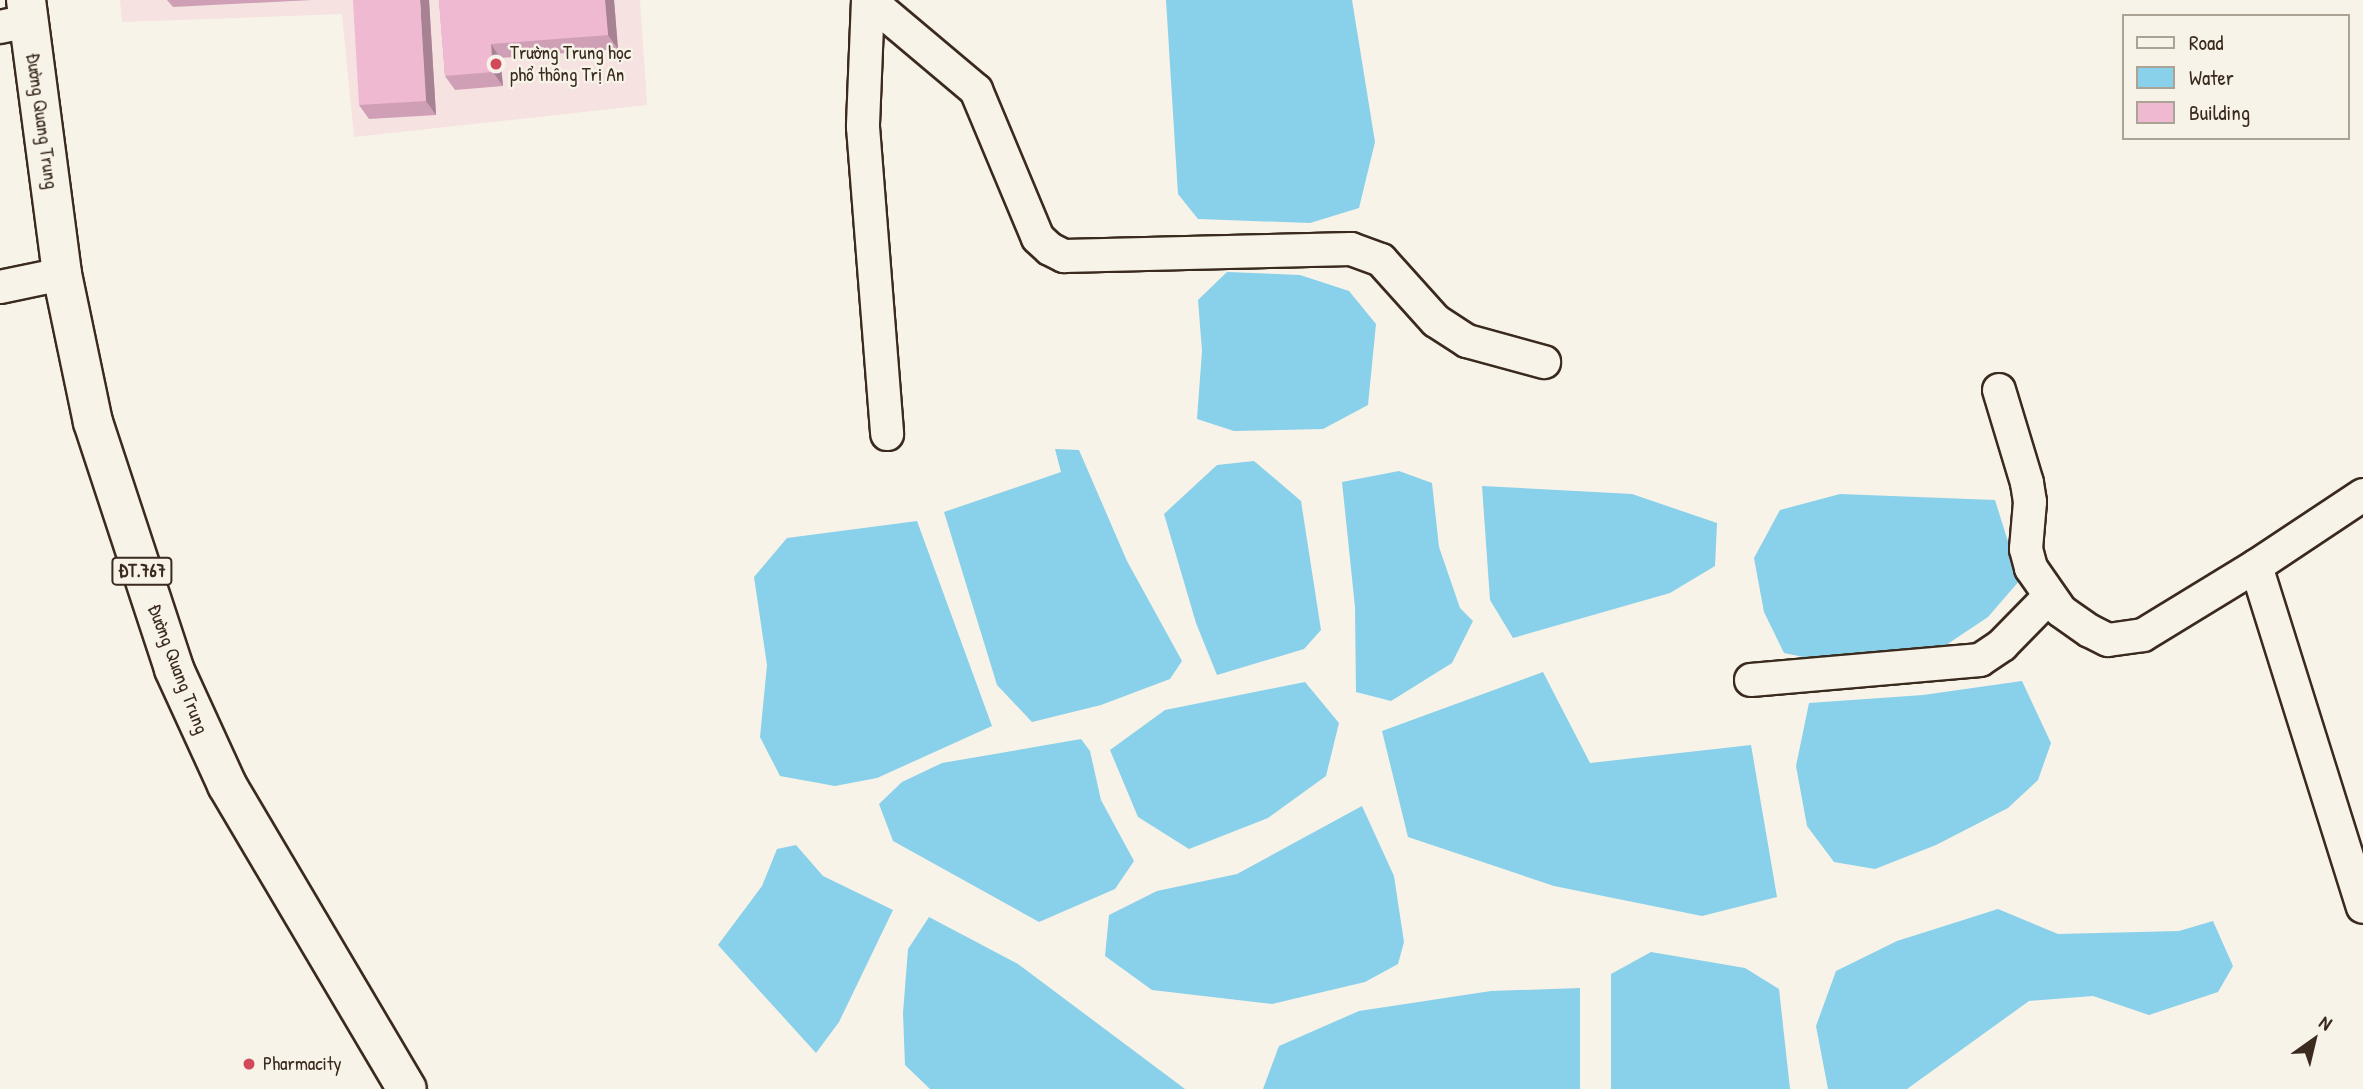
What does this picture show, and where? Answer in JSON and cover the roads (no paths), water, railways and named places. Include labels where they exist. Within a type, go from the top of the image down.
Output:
[{"type":"main road","name":"Đường Quang Trung","points":[[18,16],[62,274],[93,422],[197,726],[227,785],[407,1089]]},
{"type":"street","points":[[868,0],[976,90],[1038,237],[1050,249],[1064,256],[1351,249],[1381,260],[1436,321],[1467,341],[1544,362]]},
{"type":"street","points":[[868,0],[863,127],[887,434]]},
{"type":"street","points":[[0,287],[62,274]]},
{"type":"street","points":[[1999,390],[2022,458],[2030,502],[2026,549],[2031,568],[2049,597],[2090,631],[2109,640],[2143,635],[2256,566],[2363,495]]},
{"type":"street","points":[[2256,566],[2363,907]]},
{"type":"street","points":[[1751,680],[1980,660],[2002,645],[2049,597]]},
{"type":"water","points":[[1166,0],[1352,0],[1375,142],[1359,208],[1310,223],[1198,219],[1178,194]]},
{"type":"water","points":[[1227,272],[1300,275],[1349,291],[1376,324],[1368,405],[1323,429],[1234,431],[1197,419],[1202,351],[1198,300]]},
{"type":"water","points":[[1055,449],[1079,450],[1127,561],[1182,661],[1170,679],[1101,705],[1032,722],[997,685],[944,512],[1061,472]]},
{"type":"water","points":[[1254,461],[1301,501],[1321,630],[1304,649],[1217,675],[1196,623],[1164,514],[1217,465]]},
{"type":"water","points":[[1399,471],[1432,483],[1439,547],[1460,608],[1473,621],[1452,663],[1391,701],[1356,692],[1355,607],[1342,482]]},
{"type":"water","points":[[1482,486],[1632,494],[1717,523],[1715,566],[1670,593],[1513,638],[1490,600]]},
{"type":"water","points":[[1840,494],[1995,500],[2020,580],[1988,617],[1946,645],[1823,661],[1784,653],[1764,612],[1754,558],[1780,510]]},
{"type":"water","points":[[917,521],[992,726],[877,778],[835,786],[780,776],[760,737],[767,665],[754,577],[787,538]]},
{"type":"water","points":[[1543,672],[1590,763],[1751,745],[1777,897],[1702,916],[1554,886],[1408,837],[1382,731]]},
{"type":"water","points":[[2022,681],[2051,743],[2038,780],[2008,808],[1936,845],[1875,869],[1834,862],[1807,826],[1796,766],[1809,703],[1923,695]]},
{"type":"water","points":[[1305,682],[1339,723],[1326,776],[1268,818],[1189,849],[1138,817],[1110,750],[1165,710]]},
{"type":"water","points":[[1081,739],[1090,751],[1101,800],[1134,861],[1115,889],[1039,922],[893,841],[879,804],[902,782],[942,763]]},
{"type":"water","points":[[1362,806],[1394,876],[1404,942],[1398,964],[1365,982],[1272,1004],[1152,990],[1105,956],[1109,915],[1157,891],[1237,874]]},
{"type":"water","points":[[796,845],[823,876],[893,910],[839,1022],[816,1053],[718,945],[762,886],[777,849]]},
{"type":"water","points":[[1998,909],[2058,934],[2179,931],[2213,921],[2233,966],[2218,992],[2149,1015],[2093,996],[2029,1001],[1907,1089],[1828,1089],[1816,1026],[1836,971],[1897,941]]},
{"type":"water","points":[[929,917],[1018,964],[1185,1089],[930,1089],[905,1065],[903,1013],[908,949]]},
{"type":"water","points":[[1651,952],[1745,968],[1779,989],[1790,1089],[1611,1089],[1611,974]]},
{"type":"water","points":[[1580,988],[1580,1089],[1263,1089],[1279,1046],[1359,1011],[1491,991]]},
{"type":"place","name":"Trường Trung học phổ thông Trị An","points":[[496,64]]},
{"type":"place","name":"Pharmacity","points":[[249,1064]]}]
